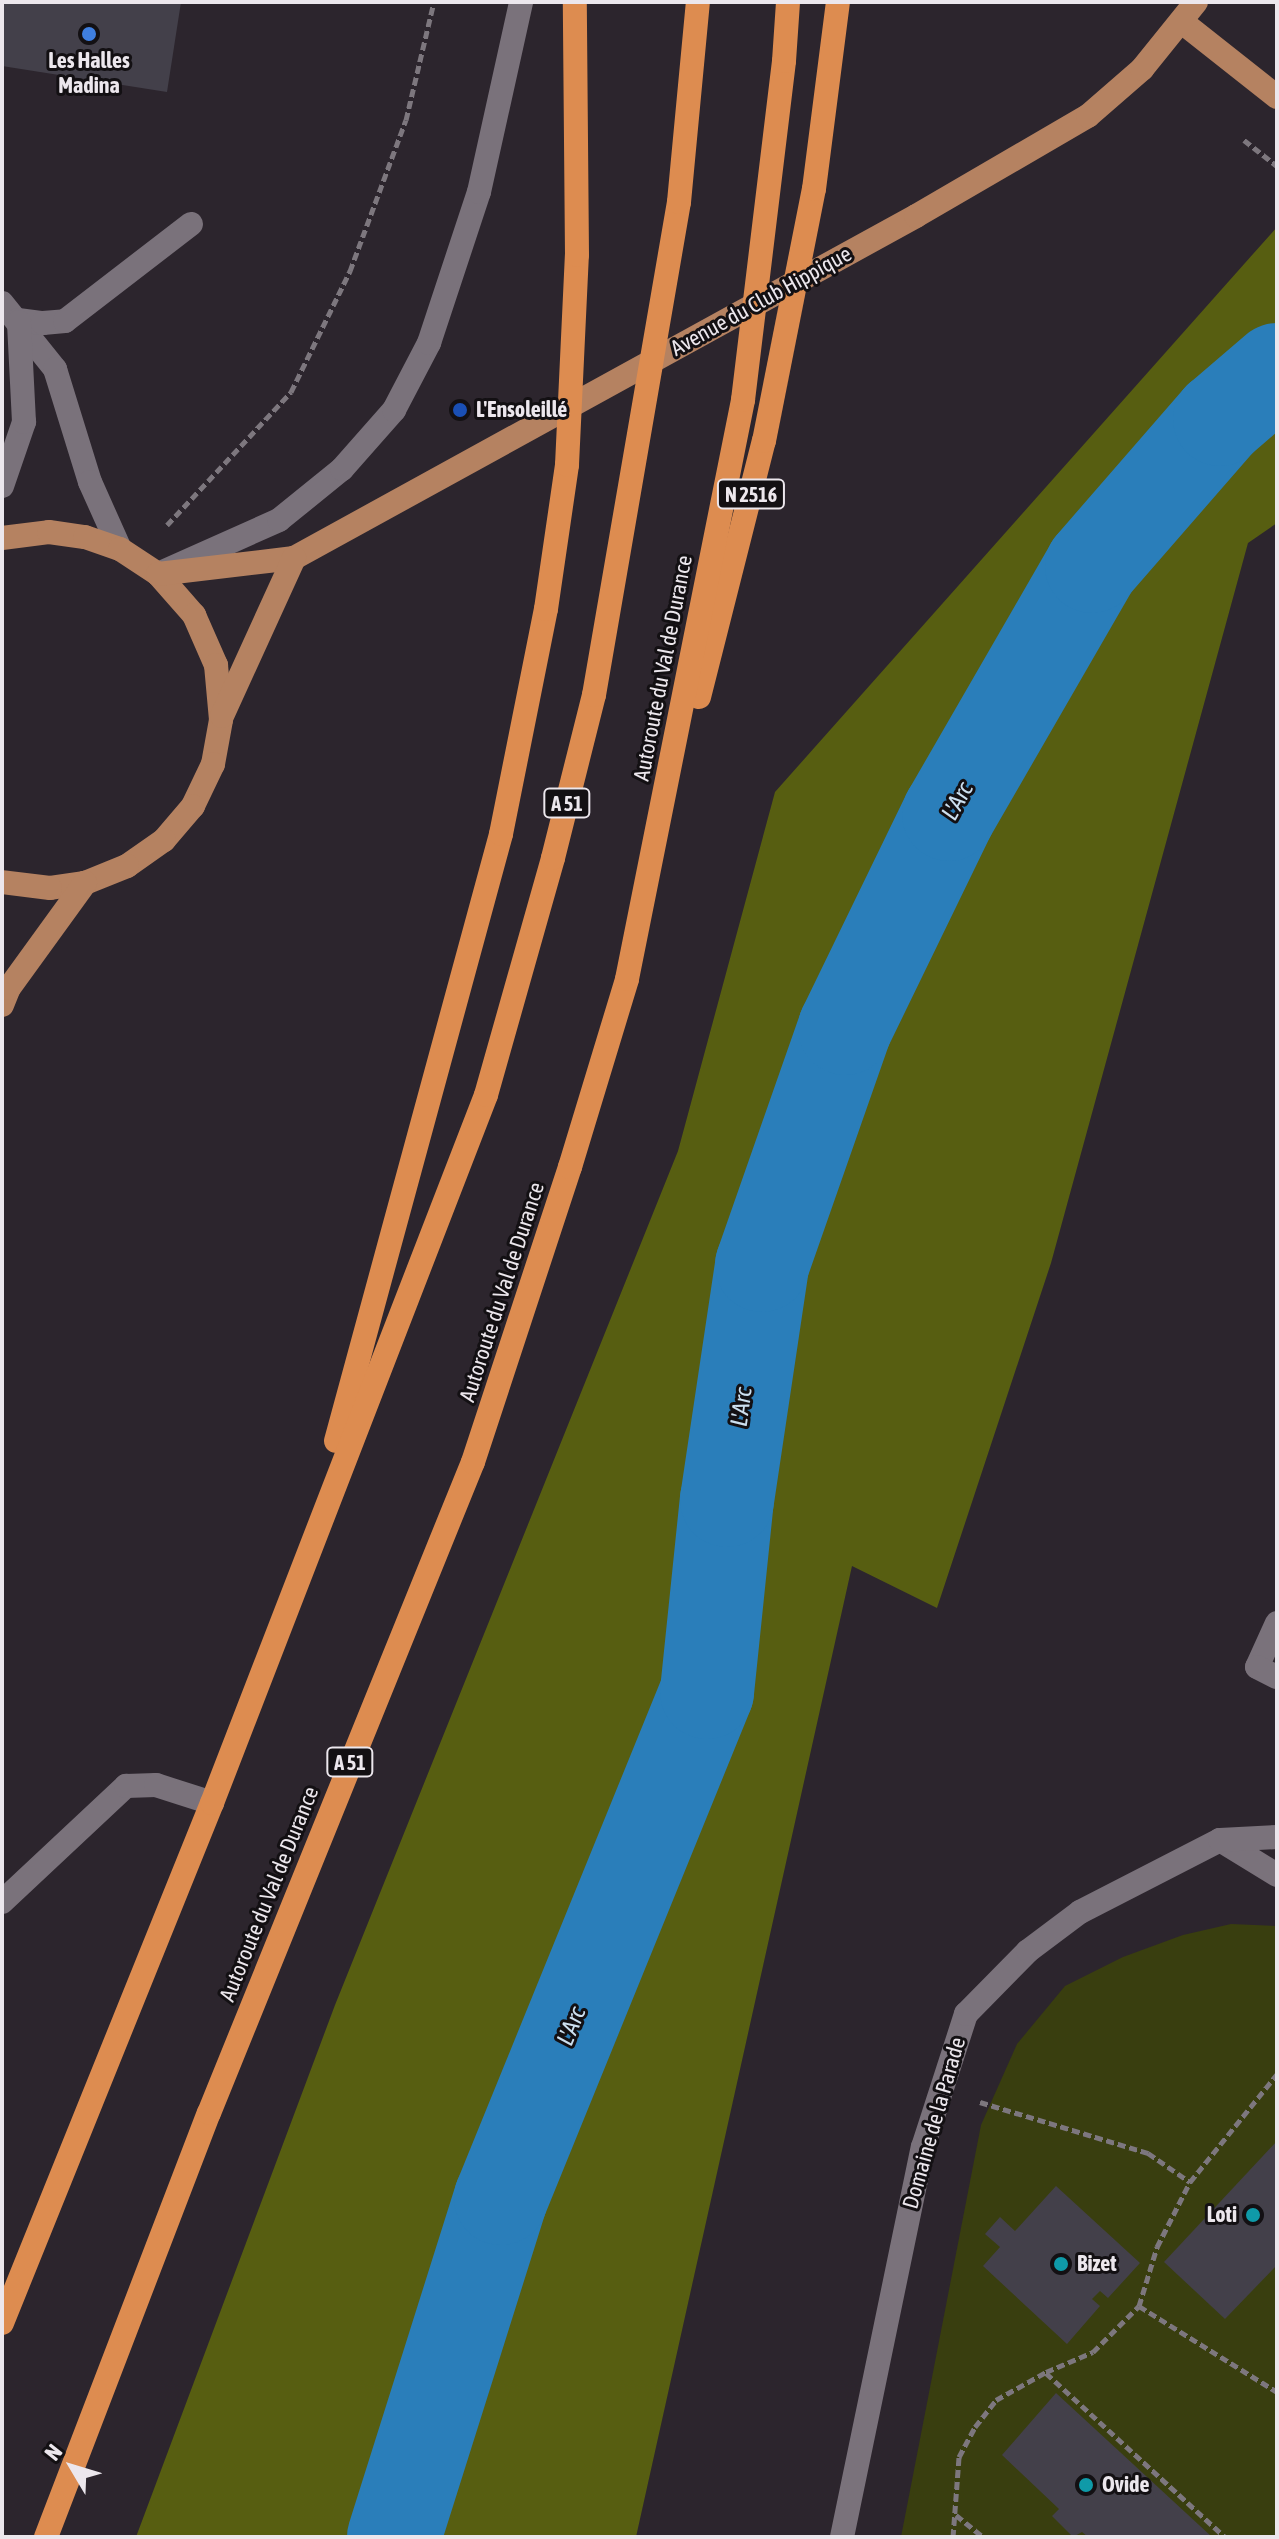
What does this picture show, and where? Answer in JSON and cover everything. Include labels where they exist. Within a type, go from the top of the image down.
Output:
[{"type":"highway","points":[[299,1570],[421,1137],[501,834],[546,609],[567,465],[570,420],[577,255],[575,2]]},
{"type":"highway","name":"A 51","points":[[2,2323],[212,1803],[299,1570],[486,1095],[557,844],[594,695],[679,202],[698,2]]},
{"type":"highway","name":"Autoroute du Val de Durance","points":[[46,2537],[209,2113],[473,1462],[627,979],[743,400],[784,61],[788,2]]},
{"type":"highway","name":"N 2516","points":[[627,979],[764,441],[814,189],[838,2]]},
{"type":"main road","points":[[1189,12],[1239,67],[1277,97]]},
{"type":"main road","name":"Avenue du Club Hippique","points":[[158,574],[294,558],[916,216],[1088,116],[1142,69],[1189,12]]},
{"type":"main road","points":[[2,538],[49,532],[85,537],[128,553],[158,574],[194,615],[216,665],[221,720]]},
{"type":"main road","points":[[2,882],[50,888],[85,883],[127,866],[164,840],[193,806],[213,764],[221,720],[294,558]]},
{"type":"main road","points":[[2,1005],[9,988],[85,883]]},
{"type":"street","points":[[158,574],[279,520],[342,469],[394,410],[429,343],[479,192],[521,2]]},
{"type":"street","points":[[10,312],[43,323],[65,321],[191,224]]},
{"type":"street","points":[[10,312],[55,369],[90,482],[128,553]]},
{"type":"street","points":[[2,486],[24,422],[10,312]]},
{"type":"street","points":[[1277,1623],[1257,1667],[1277,1677]]},
{"type":"street","points":[[2,1902],[126,1786],[156,1785],[212,1803]]},
{"type":"street","name":"Domaine de la Parade","points":[[842,2537],[923,2147],[966,2014],[1028,1951],[1080,1912],[1220,1840],[1277,1837]]},
{"type":"street","points":[[1220,1840],[1277,1875]]},
{"type":"path","points":[[128,553],[291,392],[350,271],[406,120],[434,2]]},
{"type":"path","points":[[1244,140],[1277,166]]},
{"type":"path","points":[[953,2537],[959,2457],[975,2427],[996,2400],[1046,2372],[1093,2352],[1139,2306],[1157,2247],[1190,2182],[1277,2074]]},
{"type":"path","points":[[940,2090],[1148,2153],[1190,2182]]},
{"type":"path","points":[[1139,2306],[1277,2392]]},
{"type":"path","points":[[1046,2372],[1225,2537]]},
{"type":"path","points":[[956,2514],[983,2537]]},
{"type":"green space","points":[[1277,227],[1277,523],[1248,543],[1051,1263],[937,1608],[852,1566],[636,2537],[136,2537],[335,2005],[678,1151],[775,792]]},
{"type":"green space","points":[[1231,1924],[1277,1926],[1277,2537],[901,2537],[981,2125],[1017,2044],[1065,1986],[1123,1957],[1183,1935]]},
{"type":"building","name":"Les Halles Madina","points":[[2,2],[181,2],[167,92],[2,66]]},
{"type":"building","name":"Loti","points":[[1277,2141],[1277,2265],[1225,2319],[1164,2262]]},
{"type":"building","name":"Bizet","points":[[1056,2186],[1140,2263],[1108,2298],[1100,2291],[1092,2299],[1100,2306],[1067,2344],[983,2266],[1000,2247],[985,2234],[1000,2217],[1015,2231]]},
{"type":"building","name":"Ovide","points":[[1056,2393],[1212,2537],[1088,2537],[1082,2532],[1073,2537],[1052,2516],[1059,2509],[1002,2455]]},
{"type":"waterway","name":"L'Arc","points":[[394,2537],[501,2198],[707,1692],[727,1500],[762,1265],[845,1028],[949,814],[1092,566],[1220,419],[1277,370]]},
{"type":"place","name":"Les Halles Madina","points":[[89,34]]},
{"type":"place","name":"L'Ensoleillé","points":[[460,410]]},
{"type":"place","name":"Loti","points":[[1253,2215]]},
{"type":"place","name":"Bizet","points":[[1061,2264]]},
{"type":"place","name":"Ovide","points":[[1086,2485]]}]
